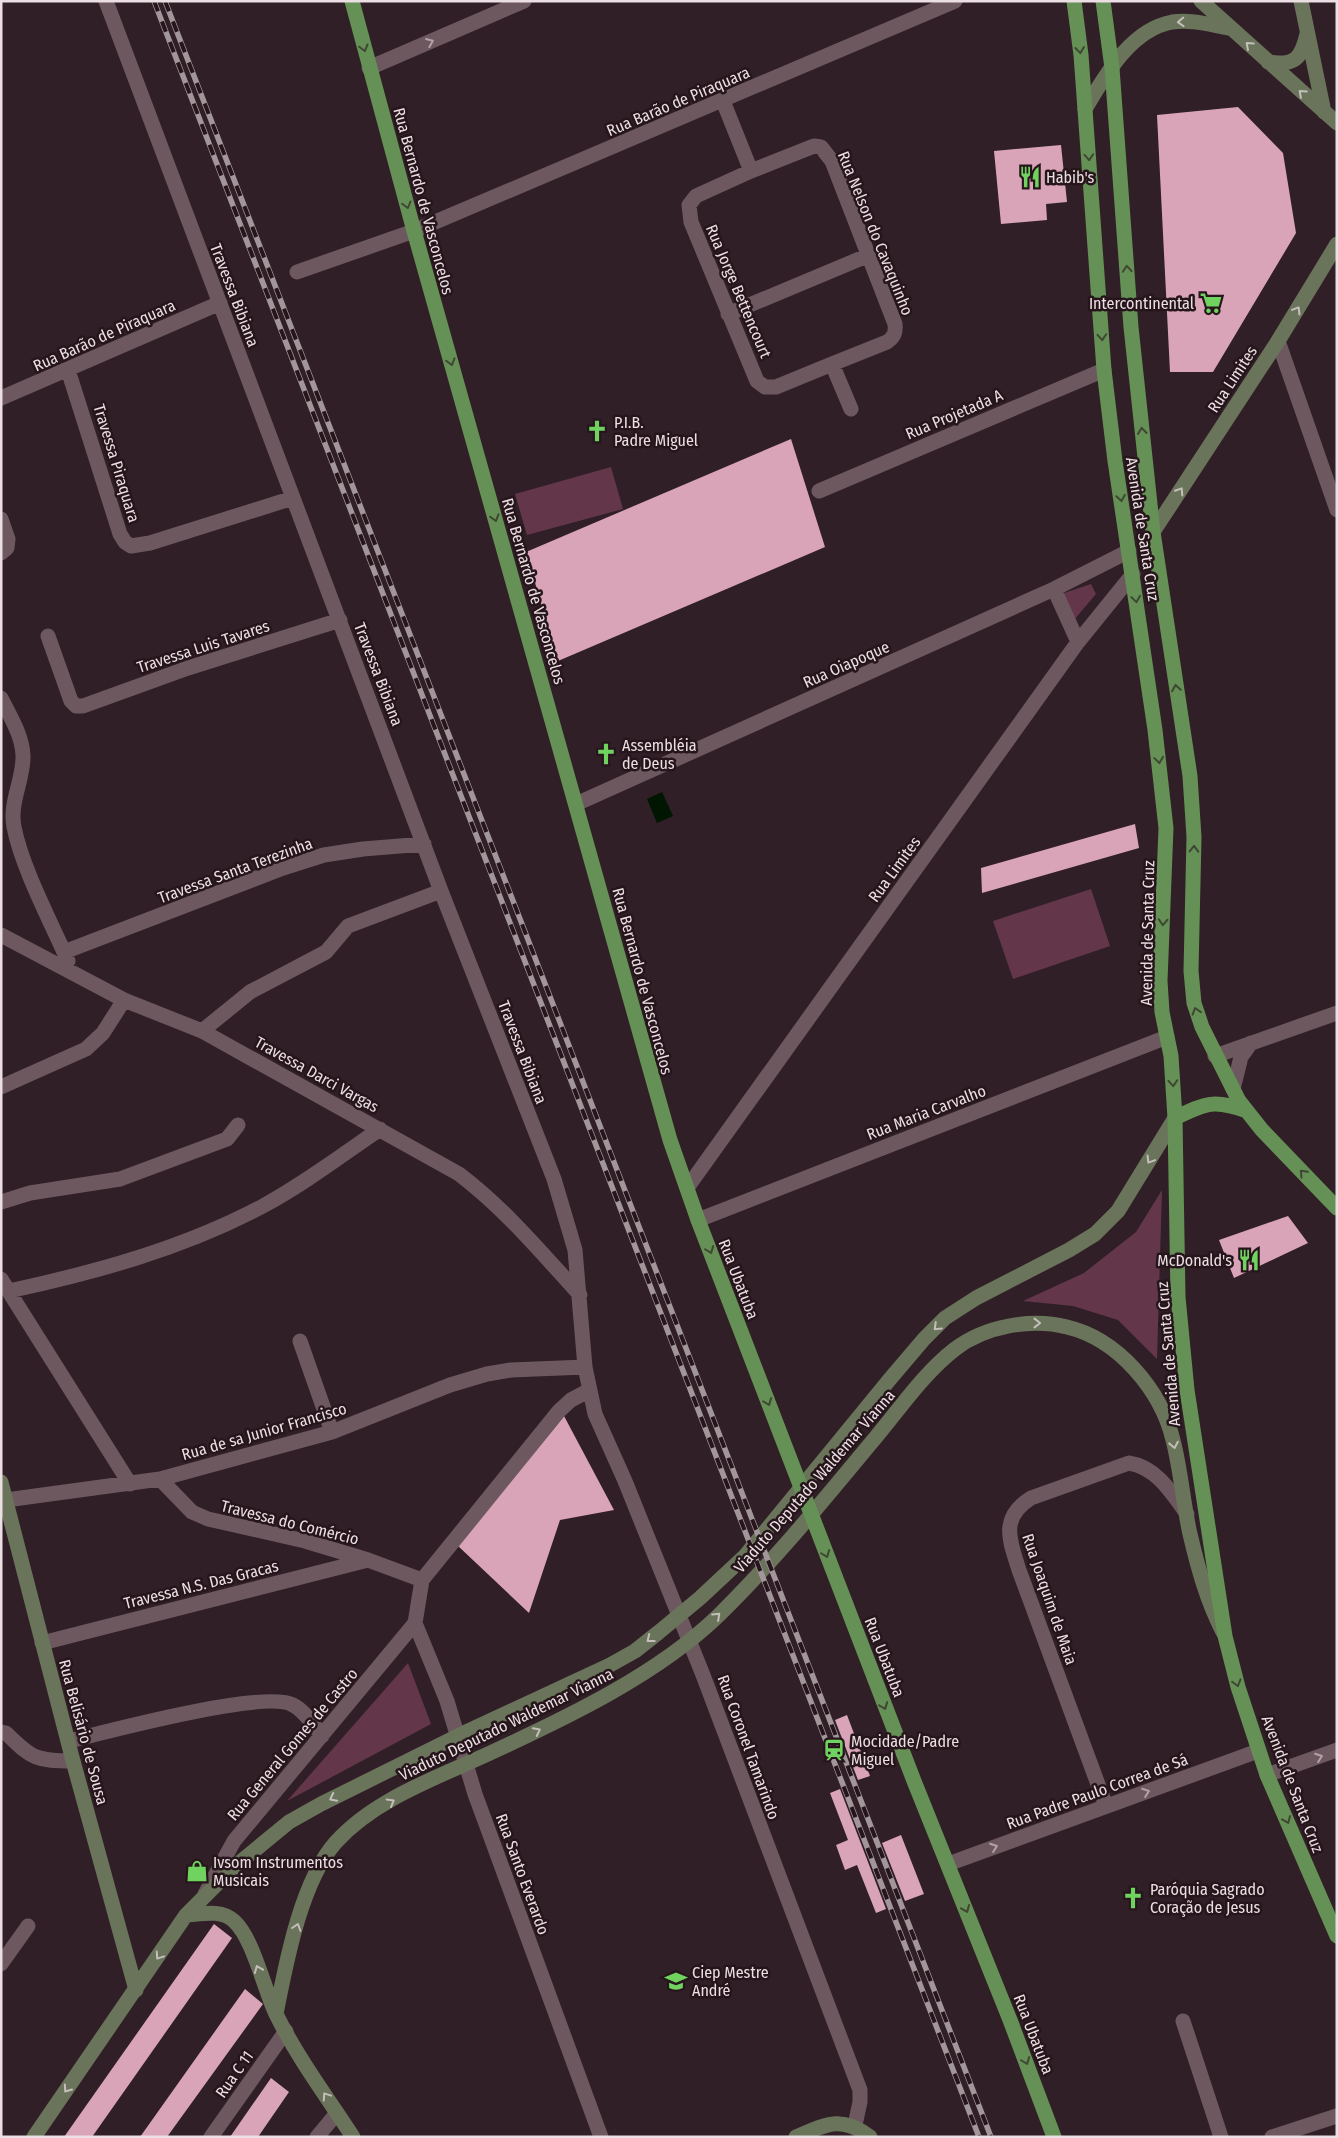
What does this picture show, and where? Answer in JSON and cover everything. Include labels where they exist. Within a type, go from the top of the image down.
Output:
[{"type":"main road","name":"Rua Bernardo de Vasconcelos","points":[[352,1],[414,231],[576,804],[648,1068],[687,1188]]},
{"type":"main road","name":"Avenida de Santa Cruz","points":[[1074,1],[1085,109],[1104,370],[1162,779],[1166,828],[1160,981],[1162,1012],[1171,1056],[1176,1118],[1178,1297],[1198,1470],[1225,1636],[1258,1751],[1337,1936]]},
{"type":"main road","name":"Avenida de Santa Cruz","points":[[1103,1],[1112,68],[1131,327],[1153,532],[1190,776],[1194,838],[1191,972],[1194,1003],[1202,1028],[1215,1056],[1233,1090],[1247,1111],[1337,1208]]},
{"type":"main road","points":[[1201,1],[1337,123]]},
{"type":"main road","points":[[1301,1],[1324,112]]},
{"type":"main road","points":[[1085,109],[1112,68],[1130,46],[1150,30],[1172,22],[1191,22],[1230,28]]},
{"type":"main road","points":[[1268,62],[1281,64],[1293,61],[1303,50],[1307,32]]},
{"type":"main road","name":"Rua Limites","points":[[1153,532],[1278,341],[1337,244]]},
{"type":"main road","points":[[1176,1118],[1200,1106],[1223,1102],[1247,1111]]},
{"type":"main road","name":"Viaduto Deputado Waldemar Vianna","points":[[204,1895],[233,1868],[290,1822],[321,1804],[468,1731],[610,1666],[635,1651],[700,1598],[745,1556],[924,1339],[945,1318],[976,1298],[1069,1250],[1095,1234],[1118,1211],[1176,1118]]},
{"type":"main road","name":"Rua Ubatuba","points":[[687,1188],[910,1772],[948,1864],[1054,2137]]},
{"type":"main road","name":"Viaduto Deputado Waldemar Vianna","points":[[276,2014],[284,1974],[312,1882],[333,1845],[357,1821],[414,1788],[523,1738],[626,1685],[694,1637],[720,1615],[809,1518],[930,1372],[957,1347],[990,1332],[1020,1323],[1047,1323],[1069,1327],[1097,1339],[1123,1358],[1144,1381],[1167,1421],[1173,1438],[1202,1580],[1212,1611],[1225,1636]]},
{"type":"main road","name":"Rua Belisário de Sousa","points":[[3,1493],[73,1761],[136,1990]]},
{"type":"main road","name":"Rua General Gomes de Castro","points":[[34,2137],[186,1915],[204,1895]]},
{"type":"main road","points":[[186,1915],[213,1913],[233,1920],[244,1933],[276,2014],[353,2137]]},
{"type":"main road","points":[[796,2137],[828,2126],[855,2125],[870,2137]]},
{"type":"street","name":"Travessa Bibiana","points":[[106,1],[441,891],[554,1180],[575,1250],[585,1366]]},
{"type":"street","points":[[369,68],[524,1]]},
{"type":"street","name":"Rua Barão de Piraquara","points":[[297,272],[414,231],[955,1]]},
{"type":"street","points":[[723,101],[751,171]]},
{"type":"street","name":"Rua Nelson do Cavaquinho","points":[[751,171],[806,148],[821,147],[832,161],[896,324],[896,332],[886,342],[832,364]]},
{"type":"street","name":"Rua Jorge Bettencourt","points":[[751,171],[696,196],[689,205],[690,222],[728,314],[757,381],[764,387],[776,387],[832,364]]},
{"type":"street","points":[[728,314],[869,255]]},
{"type":"street","name":"Rua Barão de Piraquara","points":[[1,398],[220,303]]},
{"type":"street","points":[[1278,341],[1337,510]]},
{"type":"street","points":[[832,364],[851,409]]},
{"type":"street","name":"Travessa Piraquara","points":[[68,370],[102,470],[120,534],[125,542],[132,546],[150,543],[294,498]]},
{"type":"street","name":"Rua Projetada A","points":[[819,491],[1104,370]]},
{"type":"street","points":[[1,519],[8,539],[8,548],[1,553]]},
{"type":"street","name":"Rua Oiapoque","points":[[576,804],[1054,589],[1129,551]]},
{"type":"street","name":"Rua Limites","points":[[687,1188],[1078,642],[1133,574]]},
{"type":"street","points":[[1054,589],[1078,642]]},
{"type":"street","name":"Travessa Luis Tavares","points":[[48,636],[68,693],[76,706],[89,704],[179,671],[340,620]]},
{"type":"street","points":[[1,698],[21,740],[23,757],[13,808],[14,825],[20,850],[72,972]]},
{"type":"street","name":"Travessa Santa Terezinha","points":[[64,952],[300,863],[324,856],[363,849],[424,844]]},
{"type":"street","points":[[202,1031],[250,992],[326,952],[348,926],[441,891]]},
{"type":"street","name":"Travessa Darci Vargas","points":[[1,935],[124,1000],[202,1031],[459,1174],[488,1195],[580,1295]]},
{"type":"street","points":[[1,1087],[75,1056],[91,1046],[103,1033],[124,1000]]},
{"type":"street","points":[[1215,1056],[1337,1013]]},
{"type":"street","name":"Rua Maria Carvalho","points":[[698,1220],[1166,1037]]},
{"type":"street","points":[[1233,1090],[1241,1057],[1251,1043]]},
{"type":"street","points":[[1,1202],[30,1193],[120,1179],[227,1139],[238,1125]]},
{"type":"street","points":[[130,1484],[5,1285],[89,1274],[210,1232],[286,1193],[380,1129]]},
{"type":"street","points":[[300,1341],[332,1432]]},
{"type":"street","name":"Rua de sa Junior Francisco","points":[[3,1493],[130,1484],[160,1479],[332,1432],[450,1385],[487,1374],[511,1370],[585,1366]]},
{"type":"street","name":"Rua Coronel Tamarindo","points":[[585,1366],[588,1391],[602,1435],[625,1480],[704,1675],[860,2090],[860,2102],[855,2125]]},
{"type":"street","points":[[415,1623],[422,1580],[559,1411],[571,1400],[588,1391]]},
{"type":"street","name":"Rua Joaquim de Maia","points":[[1106,1806],[1019,1570],[1009,1531],[1010,1522],[1017,1508],[1031,1498],[1128,1463],[1144,1467],[1157,1477],[1187,1514]]},
{"type":"street","name":"Travessa do Comércio","points":[[160,1479],[192,1512],[208,1519],[305,1541],[368,1560],[422,1580]]},
{"type":"street","name":"Travessa N.S. Das Gracas","points":[[42,1643],[368,1560]]},
{"type":"street","name":"Rua General Gomes de Castro","points":[[204,1895],[234,1841],[415,1623]]},
{"type":"street","name":"Rua Santo Everardo","points":[[415,1623],[446,1702],[475,1794],[601,2137]]},
{"type":"street","points":[[69,1741],[161,1717],[270,1701],[293,1704],[322,1736]]},
{"type":"street","points":[[1,1732],[6,1733],[32,1755],[45,1761],[73,1761]]},
{"type":"street","points":[[1267,1775],[1337,1750]]},
{"type":"street","name":"Rua Padre Paulo Correa de Sá","points":[[948,1864],[1258,1751]]},
{"type":"street","points":[[1,1964],[28,1926]]},
{"type":"street","points":[[1183,2021],[1221,2137]]},
{"type":"street","name":"Rua C 11","points":[[211,2137],[286,2032]]},
{"type":"street","points":[[317,2137],[337,2113]]},
{"type":"street","points":[[1272,2137],[1337,2116]]},
{"type":"shaded area","points":[[611,467],[623,509],[527,535],[515,494]]},
{"type":"shaded area","points":[[1091,584],[1096,594],[1074,620],[1061,594]]},
{"type":"shaded area","points":[[662,792],[673,816],[657,823],[647,799]]},
{"type":"shaded area","points":[[1091,889],[1110,946],[1013,979],[993,921]]},
{"type":"shaded area","points":[[1162,1190],[1157,1359],[1118,1320],[1073,1306],[1023,1301],[1084,1273],[1136,1232]]},
{"type":"shaded area","points":[[408,1663],[431,1724],[287,1801]]},
{"type":"building","name":"Intercontinental","points":[[1238,107],[1283,153],[1296,233],[1213,372],[1170,372],[1157,115]]},
{"type":"building","name":"Habib's","points":[[1061,145],[1067,202],[1046,204],[1047,220],[1001,224],[994,151]]},
{"type":"building","points":[[791,439],[825,547],[558,661],[526,552]]},
{"type":"building","points":[[1135,824],[1139,848],[982,893],[981,868]]},
{"type":"building","name":"McDonald's","points":[[1288,1216],[1308,1243],[1234,1278],[1219,1240]]},
{"type":"building","points":[[564,1416],[614,1510],[560,1520],[529,1613],[457,1545]]},
{"type":"building","points":[[847,1715],[870,1776],[858,1780],[835,1720]]},
{"type":"building","points":[[840,1789],[886,1909],[876,1913],[857,1865],[845,1870],[836,1845],[848,1840],[830,1793]]},
{"type":"building","points":[[901,1835],[924,1894],[905,1901],[882,1843]]},
{"type":"building","points":[[214,1924],[232,1938],[92,2137],[64,2137]]},
{"type":"building","points":[[245,1989],[263,2004],[167,2137],[140,2137]]},
{"type":"building","points":[[271,2078],[289,2092],[258,2137],[230,2137]]},
{"type":"railway","points":[[154,1],[979,2137]]},
{"type":"railway","points":[[165,1],[991,2137]]},
{"type":"place","name":"Habib's","points":[[1030,177]]},
{"type":"place","name":"Intercontinental","points":[[1211,303]]},
{"type":"place","name":"P.I.B. Padre Miguel","points":[[597,431]]},
{"type":"place","name":"Assembléia de Deus","points":[[606,754]]},
{"type":"place","name":"McDonald's","points":[[1249,1260]]},
{"type":"place","name":"Mocidade/Padre Miguel","points":[[834,1750]]},
{"type":"place","name":"Ivsom Instrumentos Musicais","points":[[197,1871]]},
{"type":"place","name":"Paróquia Sagrado Coração de Jesus","points":[[1133,1898]]},
{"type":"place","name":"Ciep Mestre André","points":[[676,1981]]}]
